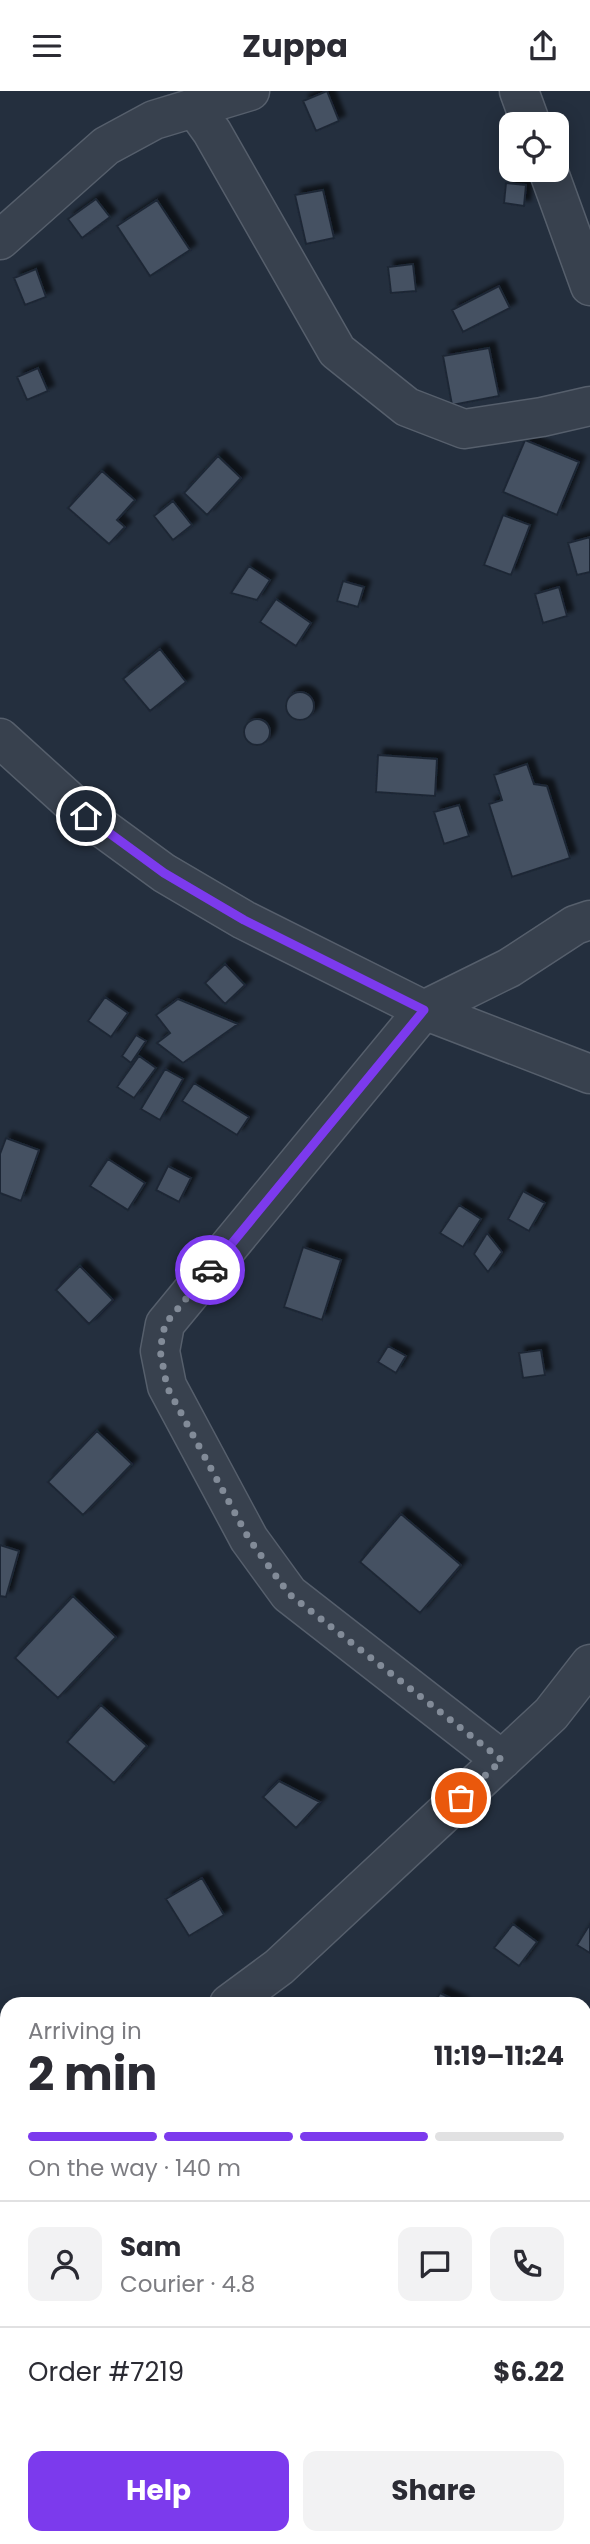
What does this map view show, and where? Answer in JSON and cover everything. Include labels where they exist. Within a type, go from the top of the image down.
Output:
[{"type":"street","points":[[0,240],[106,146],[154,120],[250,91]]},
{"type":"street","points":[[519,91],[527,112]]},
{"type":"street","points":[[194,107],[212,132],[337,352],[407,407],[464,429],[542,417],[590,406]]},
{"type":"street","points":[[552,182],[590,286]]},
{"type":"street","points":[[0,738],[86,816],[164,873],[244,920],[424,1010],[590,1073]]},
{"type":"street","points":[[502,1760],[289,1594],[249,1539],[167,1387],[160,1350],[165,1324],[424,1010],[509,968],[575,925],[590,920]]},
{"type":"street","points":[[238,1997],[279,1967],[551,1714],[590,1664]]},
{"type":"building","points":[[327,91],[339,121],[316,131],[303,101]]},
{"type":"building","points":[[506,183],[526,185],[524,206],[504,203]]},
{"type":"building","points":[[323,190],[334,238],[306,244],[295,195]]},
{"type":"building","points":[[96,199],[110,217],[82,238],[68,219]]},
{"type":"building","points":[[157,200],[190,250],[150,276],[117,226]]},
{"type":"building","points":[[413,264],[416,291],[391,293],[388,267]]},
{"type":"building","points":[[36,269],[46,297],[25,305],[14,278]]},
{"type":"building","points":[[499,286],[510,308],[463,332],[452,310]]},
{"type":"building","points":[[489,348],[499,396],[452,405],[443,356]]},
{"type":"building","points":[[38,368],[48,391],[27,400],[17,377]]},
{"type":"building","points":[[525,440],[579,462],[557,515],[503,492]]},
{"type":"building","points":[[218,456],[241,478],[207,515],[184,493]]},
{"type":"building","points":[[102,471],[135,500],[117,520],[125,527],[109,544],[68,508]]},
{"type":"building","points":[[173,501],[192,525],[173,540],[154,516]]},
{"type":"building","points":[[503,515],[530,525],[511,575],[484,565]]},
{"type":"building","points":[[590,537],[590,572],[577,575],[568,543]]},
{"type":"building","points":[[249,566],[270,580],[257,600],[231,593]]},
{"type":"building","points":[[343,581],[364,587],[358,607],[337,601]]},
{"type":"building","points":[[559,587],[567,616],[543,623],[535,594]]},
{"type":"building","points":[[276,599],[311,623],[296,646],[260,622]]},
{"type":"building","points":[[160,649],[186,682],[150,711],[123,679]]},
{"type":"building","points":[[300,692],[310,696],[314,706],[310,716],[300,720],[290,716],[286,706],[290,696]]},
{"type":"building","points":[[257,719],[266,723],[270,732],[266,741],[257,745],[248,741],[244,732],[248,723]]},
{"type":"building","points":[[378,755],[437,759],[435,796],[376,792]]},
{"type":"building","points":[[527,764],[534,784],[547,786],[570,858],[512,877],[489,804],[502,800],[494,775]]},
{"type":"building","points":[[459,805],[469,836],[444,844],[434,812]]},
{"type":"building","points":[[225,964],[245,985],[225,1004],[205,983]]},
{"type":"building","points":[[105,997],[128,1013],[111,1037],[88,1021]]},
{"type":"building","points":[[178,999],[238,1024],[183,1063],[157,1043],[170,1033],[156,1015]]},
{"type":"building","points":[[136,1035],[146,1041],[131,1063],[122,1056]]},
{"type":"building","points":[[139,1056],[156,1068],[134,1098],[117,1087]]},
{"type":"building","points":[[165,1069],[183,1079],[160,1120],[141,1109]]},
{"type":"building","points":[[194,1083],[249,1117],[237,1135],[182,1101]]},
{"type":"building","points":[[6,1138],[39,1150],[21,1201],[0,1193],[0,1154]]},
{"type":"building","points":[[108,1159],[145,1183],[128,1210],[90,1186]]},
{"type":"building","points":[[168,1166],[191,1178],[179,1202],[156,1190]]},
{"type":"building","points":[[523,1191],[545,1203],[529,1231],[508,1219]]},
{"type":"building","points":[[459,1205],[481,1219],[463,1247],[440,1233]]},
{"type":"building","points":[[487,1233],[502,1252],[488,1272],[474,1254]]},
{"type":"building","points":[[303,1247],[341,1260],[322,1320],[284,1307]]},
{"type":"building","points":[[80,1266],[113,1300],[89,1324],[56,1290]]},
{"type":"building","points":[[388,1346],[406,1356],[396,1373],[378,1362]]},
{"type":"building","points":[[541,1350],[545,1375],[523,1378],[519,1353]]},
{"type":"building","points":[[97,1431],[132,1464],[83,1515],[48,1482]]},
{"type":"building","points":[[401,1514],[461,1565],[420,1613],[360,1562]]},
{"type":"building","points":[[0,1545],[19,1551],[6,1597],[0,1596]]},
{"type":"building","points":[[73,1596],[116,1637],[58,1698],[15,1658]]},
{"type":"building","points":[[101,1705],[147,1746],[114,1783],[67,1742]]},
{"type":"building","points":[[279,1781],[320,1802],[296,1828],[263,1797]]},
{"type":"building","points":[[202,1878],[224,1915],[189,1936],[166,1899]]},
{"type":"building","points":[[513,1924],[537,1942],[519,1966],[494,1948]]},
{"type":"building","points":[[590,1924],[590,1953],[577,1945]]},
{"type":"way so far","points":[[210,1270],[165,1324],[160,1350],[167,1387],[249,1539],[289,1594],[502,1760],[461,1798]]},
{"type":"route","points":[[86,816],[164,873],[244,920],[424,1010],[210,1270]]}]
